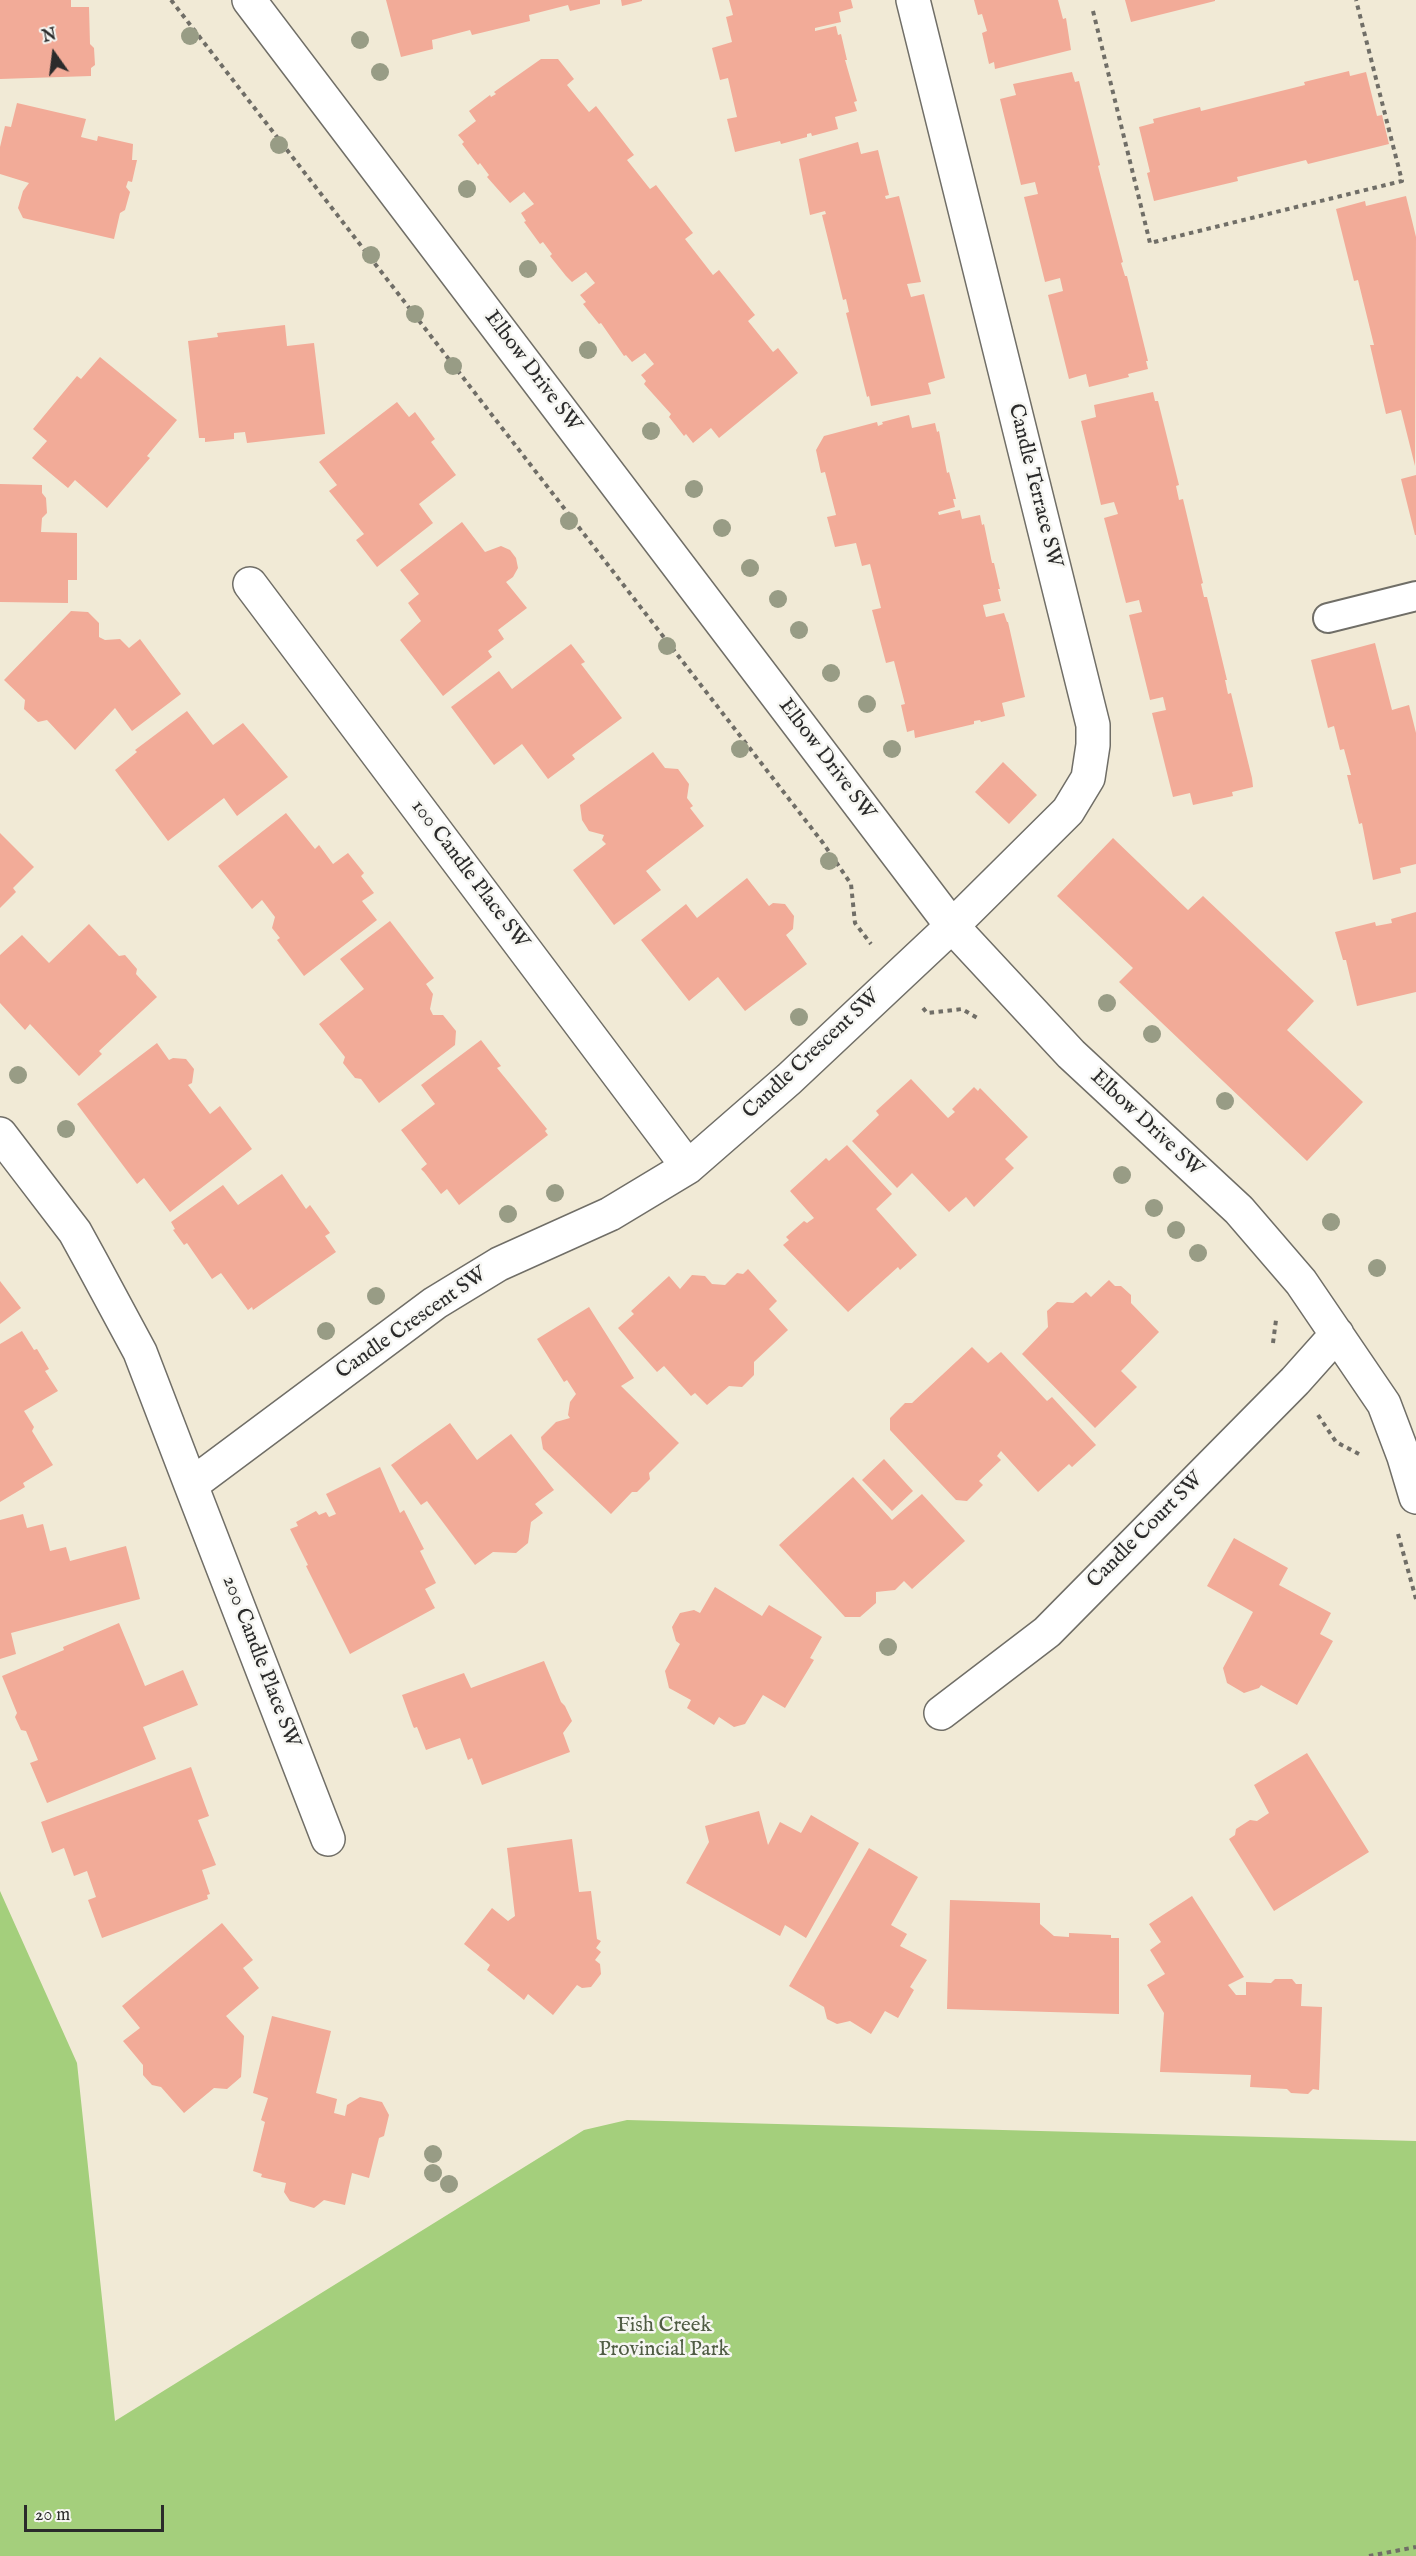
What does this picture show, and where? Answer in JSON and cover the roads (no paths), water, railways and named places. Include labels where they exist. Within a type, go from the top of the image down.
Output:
[{"type":"street","name":"Elbow Drive SW","points":[[249,0],[952,926],[1071,1054],[1239,1210],[1301,1282],[1384,1404],[1410,1454],[1416,1497]]},
{"type":"street","name":"Candle Terrace SW","points":[[913,0],[1093,725],[1093,745],[1088,778],[1068,810],[952,926]]},
{"type":"street","name":"100 Candle Place SW","points":[[250,584],[688,1167]]},
{"type":"street","name":"Candle Crescent SW","points":[[191,1485],[435,1303],[499,1264],[610,1214],[688,1167],[789,1079],[952,926]]},
{"type":"street","points":[[0,1134],[75,1232],[92,1263],[140,1352],[191,1485]]},
{"type":"street","name":"Candle Court SW","points":[[941,1713],[1047,1632],[1295,1381],[1337,1334]]},
{"type":"street","name":"200 Candle Place SW","points":[[191,1485],[328,1839]]},
{"type":"lane","points":[[1328,618],[1416,596]]},
{"type":"park label","name":"Fish Creek Provincial Park","points":[[664,2339]]}]
